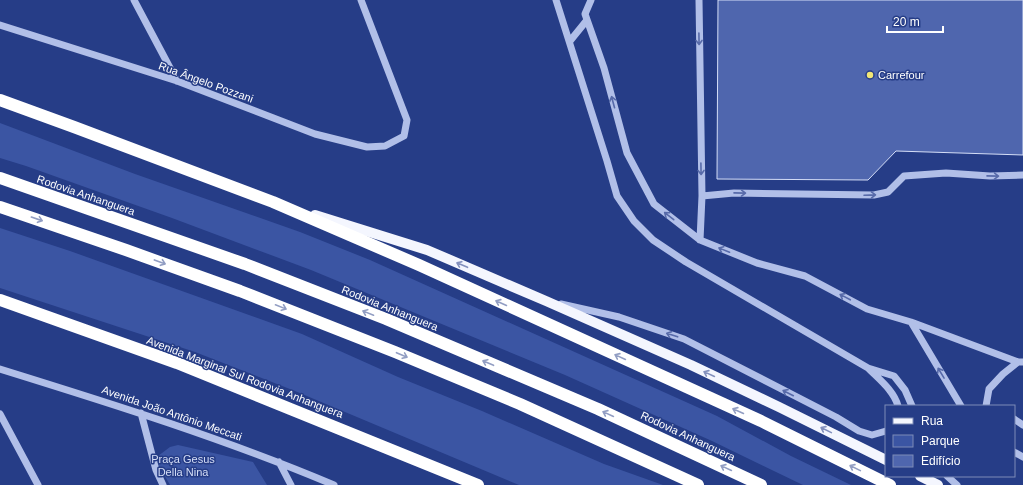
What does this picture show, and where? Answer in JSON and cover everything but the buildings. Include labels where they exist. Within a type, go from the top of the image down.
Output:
[{"type":"highway","points":[[0,100],[273,202],[426,269],[754,418],[890,485]]},
{"type":"highway","name":"Rodovia Anhanguera","points":[[0,178],[245,264],[378,316],[598,409],[761,485]]},
{"type":"highway","points":[[0,207],[240,291],[396,352],[520,404],[698,485]]},
{"type":"highway","name":"Avenida Marginal Sul Rodovia Anhanguera","points":[[0,300],[177,363],[478,485]]},
{"type":"main road","points":[[273,202],[427,250],[690,365],[779,406],[885,459]]},
{"type":"main road","points":[[922,477],[938,485]]},
{"type":"street","points":[[134,0],[177,81]]},
{"type":"street","name":"Rua Ângelo Pozzani","points":[[0,25],[177,81],[315,134],[367,147],[385,146],[404,136],[407,120],[361,0]]},
{"type":"street","points":[[556,0],[570,40],[617,196],[634,221],[653,240],[686,262],[868,368],[894,376],[905,390],[912,405]]},
{"type":"street","points":[[592,0],[585,14],[604,68],[627,153],[654,204],[700,240],[757,263],[805,276],[866,309],[911,322],[1021,362]]},
{"type":"street","points":[[699,0],[702,196],[700,240]]},
{"type":"street","points":[[570,40],[587,20]]},
{"type":"street","points":[[702,196],[734,193],[874,195],[888,192],[904,176],[946,173],[990,176],[1023,175]]},
{"type":"street","points":[[546,301],[619,317],[684,339],[859,430],[872,435],[885,431]]},
{"type":"street","points":[[911,322],[960,405]]},
{"type":"street","points":[[987,404],[989,389],[1003,374],[1021,362]]},
{"type":"street","points":[[868,368],[896,398],[898,405]]},
{"type":"street","name":"Avenida João Antônio Meccati","points":[[0,369],[141,413],[279,462],[334,485]]},
{"type":"street","points":[[141,413],[156,470],[163,485]]},
{"type":"street","points":[[0,414],[38,485]]},
{"type":"street","points":[[279,462],[291,485]]},
{"type":"street","points":[[948,477],[957,485]]},
{"type":"green space","points":[[0,123],[135,174],[300,232],[370,260],[717,416],[791,456],[851,485],[803,485],[712,441],[565,375],[311,270],[172,218],[0,158]]},
{"type":"green space","points":[[0,228],[70,251],[302,334],[398,377],[482,411],[604,464],[663,485],[519,485],[295,391],[195,352],[0,288]]},
{"type":"green space","name":"Praça Gesus Della Nina","points":[[178,445],[253,462],[267,485],[170,485],[159,466],[158,456],[170,447]]},
{"type":"place","name":"Carrefour","points":[[870,75]]}]
